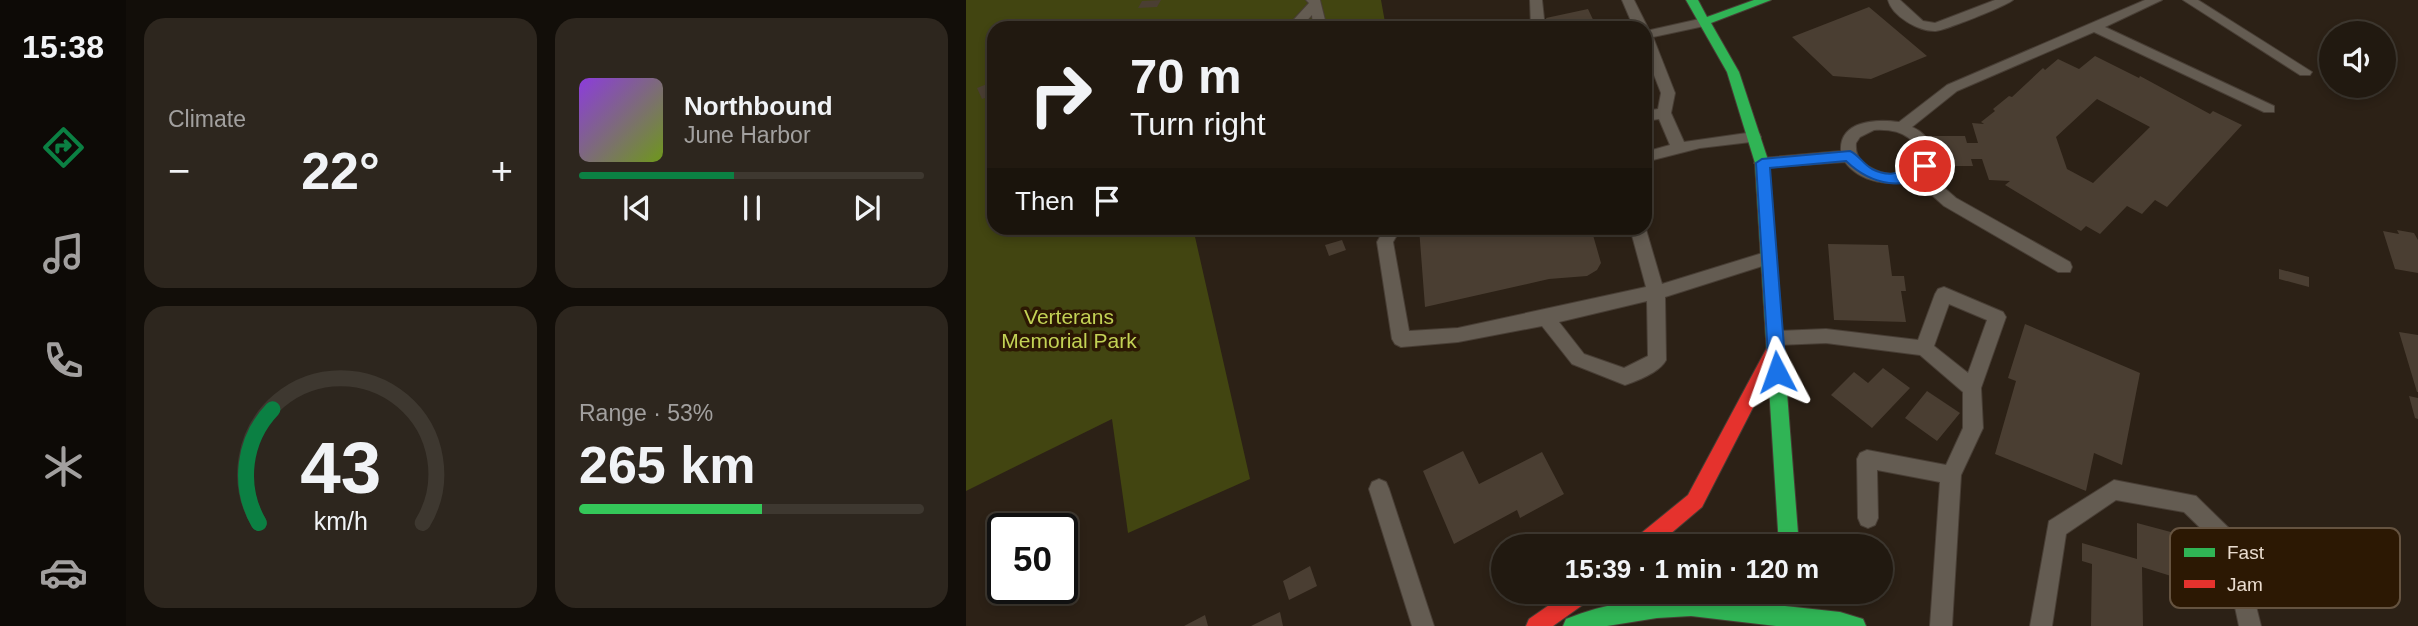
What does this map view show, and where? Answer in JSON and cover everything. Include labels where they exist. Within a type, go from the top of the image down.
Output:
[{"type":"main road","points":[[1692,0],[1733,72],[1762,163],[1788,534]]},
{"type":"main road","points":[[1704,22],[1765,0]]},
{"type":"main road","points":[[1655,534],[1695,501],[1776,342]]},
{"type":"main road","points":[[1536,626],[1567,604]]},
{"type":"main road","points":[[1573,626],[1586,621],[1665,607],[1706,606],[1836,620],[1856,626]]},
{"type":"lane","points":[[1536,0],[1538,21]]},
{"type":"lane","points":[[1628,0],[1638,21]]},
{"type":"lane","points":[[1894,0],[1894,4],[1919,24],[1936,27],[2007,0]]},
{"type":"lane","points":[[1902,127],[1952,88],[2156,0]]},
{"type":"lane","points":[[2189,0],[2305,72]]},
{"type":"lane","points":[[1298,21],[1314,1]]},
{"type":"lane","points":[[1314,1],[1318,21]]},
{"type":"lane","points":[[1652,33],[1704,22]]},
{"type":"lane","points":[[2094,27],[2269,109]]},
{"type":"lane","points":[[1652,53],[1668,93],[1664,113],[1679,148]]},
{"type":"lane","points":[[1652,115],[1664,113]]},
{"type":"lane","points":[[1877,124],[1902,127],[1922,139],[1927,148],[1925,166],[1917,173],[1893,179],[1879,177],[1866,172],[1850,156],[1850,138],[1856,131],[1877,124]]},
{"type":"lane","points":[[1652,155],[1679,148],[1754,137]]},
{"type":"lane","points":[[1762,163],[1850,156]]},
{"type":"lane","points":[[1917,173],[1950,202],[2064,267]]},
{"type":"lane","points":[[1389,235],[1385,242],[1401,339],[1458,335],[1546,318],[1727,273],[1769,257]]},
{"type":"lane","points":[[1546,318],[1578,359],[1625,376],[1657,360],[1656,292],[1640,235]]},
{"type":"lane","points":[[1924,348],[1944,294],[1997,317],[1972,388],[1973,428],[1951,475],[1941,626]]},
{"type":"lane","points":[[1776,342],[1826,335],[1924,348],[1972,388]]},
{"type":"lane","points":[[1868,517],[1867,458],[1951,475]]},
{"type":"lane","points":[[1379,489],[1423,626]]},
{"type":"lane","points":[[2041,626],[2056,528],[2114,490],[2189,503],[2215,528]]},
{"type":"lane","points":[[2246,608],[2250,626]]},
{"type":"green space","name":"Verterans Memorial Park","points":[[966,0],[1381,0],[1385,21],[987,21],[987,235],[1195,235],[1250,479],[1128,533],[1112,419],[966,491]]},
{"type":"building","points":[[1161,0],[1157,7],[1138,8],[1142,1]]},
{"type":"building","points":[[1869,7],[1927,56],[1871,79],[1833,76],[1792,37]]},
{"type":"building","points":[[1588,9],[1594,21],[1547,21],[1546,18]]},
{"type":"building","points":[[2095,56],[2139,78],[2140,76],[2210,114],[2213,111],[2242,125],[2167,207],[2155,200],[2142,214],[2127,206],[2100,234],[2086,226],[2081,231],[2005,185],[2010,181],[1989,180],[1982,159],[1971,159],[1973,166],[1936,166],[1929,136],[1965,136],[1967,143],[1978,143],[1972,123],[1984,124],[1981,122],[1995,111],[1993,109],[2009,96],[2012,97],[2043,68],[2045,70],[2058,59],[2079,69]],"holes":[[[2097,99],[2150,127],[2093,183],[2067,169],[2056,137]]]},
{"type":"building","points":[[987,84],[987,97],[982,99],[977,88]]},
{"type":"building","points":[[2397,230],[2414,233],[2418,240],[2418,273],[2395,269],[2383,231],[2399,234]]},
{"type":"building","points":[[1420,235],[1593,235],[1601,263],[1597,270],[1587,276],[1549,279],[1425,307]]},
{"type":"building","points":[[1342,240],[1346,250],[1329,256],[1325,245]]},
{"type":"building","points":[[1828,244],[1888,245],[1892,276],[1904,276],[1906,291],[1901,291],[1906,322],[1834,320]]},
{"type":"building","points":[[2279,269],[2309,277],[2309,287],[2279,279]]},
{"type":"building","points":[[2025,324],[2140,373],[2122,465],[2094,453],[2086,491],[1995,454],[2016,381],[2008,378]]},
{"type":"building","points":[[2399,332],[2418,335],[2418,392],[2417,392]]},
{"type":"building","points":[[1883,368],[1910,388],[1872,428],[1831,395],[1854,372],[1868,383]]},
{"type":"building","points":[[1927,391],[1960,413],[1937,441],[1905,418]]},
{"type":"building","points":[[2409,396],[2418,398],[2418,419],[2415,418]]},
{"type":"building","points":[[1463,451],[1479,484],[1542,452],[1564,494],[1520,518],[1517,510],[1454,544],[1423,471]]},
{"type":"building","points":[[2137,523],[2170,532],[2170,576],[2142,567],[2143,626],[2091,626],[2092,564],[2082,561],[2082,543],[2137,559]]},
{"type":"building","points":[[1310,566],[1317,586],[1289,600],[1283,581]]},
{"type":"building","points":[[1280,612],[1283,626],[1251,626]]},
{"type":"building","points":[[1205,615],[1208,626],[1184,626]]},
{"type":"traffic: fast","points":[[1692,0],[1733,72],[1762,163],[1788,534]]},
{"type":"traffic: fast","points":[[1704,22],[1765,0]]},
{"type":"traffic: fast","points":[[1573,626],[1621,613],[1691,606],[1717,607],[1856,626]]},
{"type":"traffic: jam","points":[[1655,534],[1695,501],[1776,347]]},
{"type":"traffic: jam","points":[[1536,626],[1567,604]]},
{"type":"route","points":[[1777,372],[1762,163],[1850,156],[1856,165],[1866,172],[1893,179],[1917,173],[1925,166]]}]
